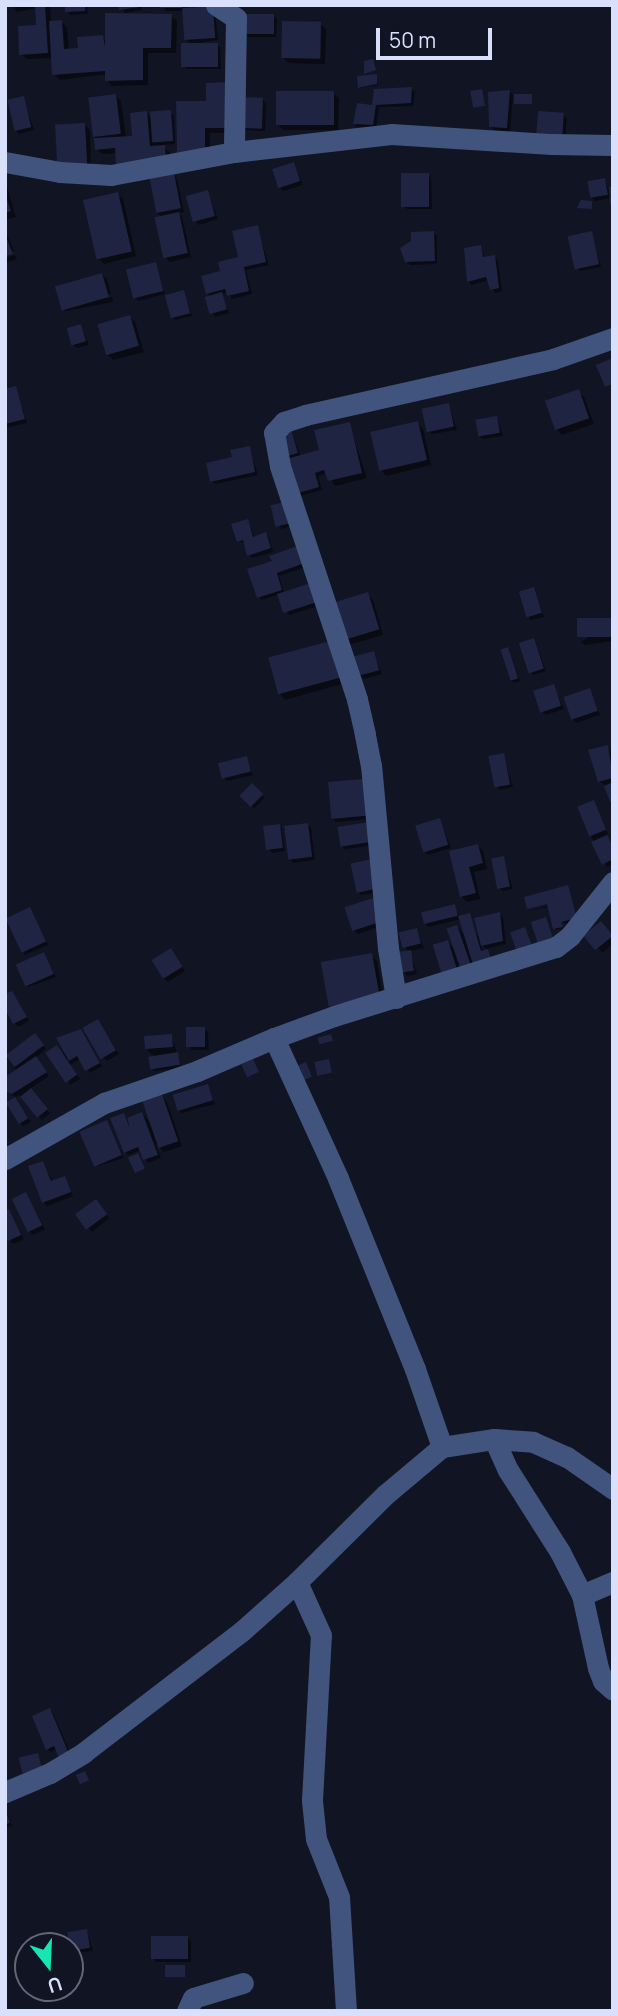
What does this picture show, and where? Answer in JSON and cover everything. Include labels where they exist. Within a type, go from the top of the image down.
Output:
[{"type":"street","points":[[216,5],[236,18],[234,152]]},
{"type":"street","points":[[5,162],[61,172],[111,175],[234,152],[391,134],[613,145]]},
{"type":"street","points":[[396,998],[388,948],[371,766],[365,734],[280,466],[274,432],[284,422],[305,415],[526,366],[613,338]]},
{"type":"street","points":[[5,1159],[104,1103],[197,1071],[334,1016],[556,947],[570,936],[613,882]]},
{"type":"street","points":[[274,1038],[338,1178],[415,1369],[442,1447]]},
{"type":"street","points":[[494,1439],[582,1595],[598,1668],[603,1681],[613,1690]]},
{"type":"street","points":[[5,1792],[50,1773],[83,1753],[242,1630],[297,1582],[386,1494],[442,1447],[494,1439],[517,1439],[552,1450],[613,1489]]},
{"type":"street","points":[[297,1582],[321,1634],[312,1800],[316,1839],[339,1897],[346,2011]]},
{"type":"street","points":[[582,1595],[613,1582]]},
{"type":"street","points":[[187,2011],[193,1998],[243,1983]]},
{"type":"building","points":[[35,5],[45,5],[48,53],[19,55],[18,26],[36,25]]},
{"type":"building","points":[[65,5],[85,5],[85,11],[65,12]]},
{"type":"building","points":[[119,5],[140,5],[140,7],[119,10]]},
{"type":"building","points":[[160,5],[182,5],[182,8],[160,8]]},
{"type":"building","points":[[213,6],[215,38],[184,40],[182,8]]},
{"type":"building","points":[[105,13],[172,14],[171,48],[143,48],[143,80],[105,81],[105,71],[52,75],[49,21],[62,20],[64,49],[78,48],[77,37],[103,35],[105,47]]},
{"type":"building","points":[[243,14],[274,14],[274,34],[243,34]]},
{"type":"building","points":[[282,21],[321,22],[320,59],[281,58]]},
{"type":"building","points":[[181,43],[218,43],[218,67],[181,67]]},
{"type":"building","points":[[373,59],[376,70],[364,74],[364,61]]},
{"type":"building","points":[[377,74],[377,84],[358,88],[357,76]]},
{"type":"building","points":[[227,82],[228,128],[205,128],[205,152],[177,153],[176,101],[206,101],[206,83]]},
{"type":"building","points":[[412,87],[411,103],[376,105],[373,125],[353,124],[357,103],[372,105],[374,89]]},
{"type":"building","points":[[482,89],[485,106],[473,108],[470,91]]},
{"type":"building","points":[[510,90],[507,128],[489,127],[488,92]]},
{"type":"building","points":[[276,91],[334,91],[334,125],[276,125]]},
{"type":"building","points":[[116,94],[121,134],[93,137],[88,97]]},
{"type":"building","points":[[514,94],[532,94],[532,104],[514,104]]},
{"type":"building","points":[[24,96],[31,127],[15,131],[7,100]]},
{"type":"building","points":[[239,97],[263,98],[262,129],[238,128]]},
{"type":"building","points":[[171,110],[173,141],[152,142],[150,111]]},
{"type":"building","points":[[147,111],[150,146],[165,145],[166,161],[116,164],[115,148],[95,150],[94,138],[132,136],[130,113]]},
{"type":"building","points":[[538,111],[564,113],[562,136],[536,134]]},
{"type":"building","points":[[85,123],[87,164],[57,166],[55,125]]},
{"type":"building","points":[[294,162],[300,181],[278,188],[272,169]]},
{"type":"building","points":[[174,173],[181,208],[156,213],[149,178]]},
{"type":"building","points":[[401,173],[429,173],[429,207],[401,207]]},
{"type":"building","points":[[605,178],[608,195],[590,198],[587,181]]},
{"type":"building","points":[[609,187],[613,187],[613,205],[610,205]]},
{"type":"building","points":[[208,190],[215,216],[193,222],[186,196]]},
{"type":"building","points":[[118,192],[132,251],[97,260],[83,200]]},
{"type":"building","points":[[5,194],[11,211],[5,213]]},
{"type":"building","points":[[581,200],[592,201],[592,209],[577,208]]},
{"type":"building","points":[[179,212],[188,253],[163,258],[155,217]]},
{"type":"building","points":[[258,225],[266,262],[244,267],[249,291],[227,296],[225,289],[206,294],[201,276],[220,271],[218,262],[238,257],[232,231]]},
{"type":"building","points":[[434,231],[435,261],[405,262],[400,248],[411,241],[411,232]]},
{"type":"building","points":[[592,231],[599,264],[575,269],[568,236]]},
{"type":"building","points":[[5,234],[13,254],[5,256]]},
{"type":"building","points":[[481,245],[483,257],[495,255],[499,288],[490,290],[486,277],[467,282],[464,248]]},
{"type":"building","points":[[156,262],[163,291],[133,299],[126,269]]},
{"type":"building","points":[[102,273],[109,297],[62,311],[55,287]]},
{"type":"building","points":[[184,290],[190,313],[171,318],[165,295]]},
{"type":"building","points":[[222,292],[227,309],[210,314],[205,297]]},
{"type":"building","points":[[130,315],[139,346],[106,355],[97,324]]},
{"type":"building","points":[[81,324],[86,341],[72,345],[67,328]]},
{"type":"building","points":[[613,358],[613,384],[605,387],[596,365]]},
{"type":"building","points":[[16,386],[25,419],[5,424],[5,389]]},
{"type":"building","points":[[579,389],[589,418],[555,430],[545,401]]},
{"type":"building","points":[[449,403],[454,426],[427,432],[422,409]]},
{"type":"building","points":[[497,416],[500,433],[478,437],[475,420]]},
{"type":"building","points":[[418,421],[427,460],[379,471],[370,432]]},
{"type":"building","points":[[350,422],[362,473],[328,481],[324,470],[315,473],[319,487],[295,494],[286,459],[319,450],[314,430]]},
{"type":"building","points":[[291,429],[298,453],[283,457],[277,433]]},
{"type":"building","points":[[250,446],[255,472],[210,482],[206,463],[232,457],[230,450]]},
{"type":"building","points":[[289,501],[294,522],[275,527],[270,505]]},
{"type":"building","points":[[248,519],[253,537],[266,532],[271,548],[247,556],[243,540],[237,542],[231,524]]},
{"type":"building","points":[[303,544],[310,561],[277,573],[282,590],[257,598],[247,569],[272,561],[269,556]]},
{"type":"building","points":[[317,581],[323,600],[283,613],[277,594]]},
{"type":"building","points":[[534,587],[542,613],[527,617],[519,592]]},
{"type":"building","points":[[368,592],[379,629],[340,641],[329,604]]},
{"type":"building","points":[[577,618],[613,618],[613,637],[577,637]]},
{"type":"building","points":[[534,638],[544,668],[529,673],[519,643]]},
{"type":"building","points":[[334,640],[344,677],[278,694],[268,658]]},
{"type":"building","points":[[508,647],[518,678],[511,681],[500,649]]},
{"type":"building","points":[[374,651],[379,670],[358,676],[353,657]]},
{"type":"building","points":[[554,684],[561,706],[540,713],[533,691]]},
{"type":"building","points":[[590,688],[598,711],[571,720],[564,697]]},
{"type":"building","points":[[608,745],[613,778],[598,782],[588,750]]},
{"type":"building","points":[[504,753],[510,784],[494,787],[488,756]]},
{"type":"building","points":[[247,756],[251,772],[222,779],[218,763]]},
{"type":"building","points":[[363,779],[366,816],[331,819],[328,782]]},
{"type":"building","points":[[613,782],[613,801],[610,802],[604,786]]},
{"type":"building","points":[[252,783],[263,794],[251,807],[239,796]]},
{"type":"building","points":[[594,800],[606,830],[589,836],[577,807]]},
{"type":"building","points":[[440,818],[448,845],[423,852],[415,826]]},
{"type":"building","points":[[369,822],[372,842],[341,847],[337,827]]},
{"type":"building","points":[[308,823],[312,857],[288,860],[284,826]]},
{"type":"building","points":[[280,824],[283,848],[266,850],[263,826]]},
{"type":"building","points":[[607,835],[613,847],[613,859],[602,865],[591,842]]},
{"type":"building","points":[[478,844],[483,863],[469,867],[476,893],[460,897],[449,851]]},
{"type":"building","points":[[504,856],[510,886],[497,889],[491,858]]},
{"type":"building","points":[[372,859],[378,888],[357,893],[350,864]]},
{"type":"building","points":[[568,885],[577,918],[561,922],[563,927],[553,929],[547,904],[527,909],[524,897]]},
{"type":"building","points":[[373,898],[381,922],[352,931],[344,907]]},
{"type":"building","points":[[455,904],[458,916],[424,924],[421,912]]},
{"type":"building","points":[[30,907],[46,941],[22,953],[6,918]]},
{"type":"building","points":[[500,912],[503,941],[481,946],[474,918]]},
{"type":"building","points":[[470,913],[481,951],[488,949],[492,962],[474,968],[458,916]]},
{"type":"building","points":[[546,917],[553,938],[538,943],[531,922]]},
{"type":"building","points":[[601,921],[613,936],[595,950],[583,935]]},
{"type":"building","points":[[457,925],[472,968],[462,972],[447,929]]},
{"type":"building","points":[[525,927],[532,946],[517,951],[510,932]]},
{"type":"building","points":[[417,928],[421,944],[402,948],[399,933]]},
{"type":"building","points":[[448,940],[458,973],[443,977],[433,945]]},
{"type":"building","points":[[171,948],[183,967],[163,979],[151,960]]},
{"type":"building","points":[[411,950],[414,971],[402,972],[399,952]]},
{"type":"building","points":[[44,952],[54,974],[25,987],[16,965]]},
{"type":"building","points":[[372,953],[380,997],[329,1006],[321,962]]},
{"type":"building","points":[[12,991],[27,1017],[13,1024],[5,1009],[5,994]]},
{"type":"building","points":[[98,1019],[116,1050],[100,1059],[82,1028]]},
{"type":"building","points":[[186,1027],[205,1027],[205,1047],[186,1047]]},
{"type":"building","points":[[81,1029],[100,1063],[85,1071],[77,1056],[69,1061],[56,1038]]},
{"type":"building","points":[[35,1033],[44,1045],[14,1067],[5,1055]]},
{"type":"building","points":[[172,1034],[173,1047],[145,1049],[144,1036]]},
{"type":"building","points":[[331,1034],[333,1041],[319,1045],[318,1038]]},
{"type":"building","points":[[57,1045],[77,1075],[66,1083],[45,1053]]},
{"type":"building","points":[[178,1052],[180,1065],[150,1070],[148,1057]]},
{"type":"building","points":[[36,1056],[47,1072],[12,1094],[5,1091],[5,1077]]},
{"type":"building","points":[[253,1059],[259,1072],[247,1077],[241,1064]]},
{"type":"building","points":[[329,1059],[332,1073],[317,1076],[314,1062]]},
{"type":"building","points":[[306,1062],[312,1077],[299,1082],[293,1067]]},
{"type":"building","points":[[208,1084],[213,1100],[178,1111],[173,1095]]},
{"type":"building","points":[[31,1088],[48,1109],[37,1118],[20,1097]]},
{"type":"building","points":[[162,1094],[178,1141],[158,1148],[142,1101]]},
{"type":"building","points":[[15,1097],[28,1118],[19,1124],[6,1103]]},
{"type":"building","points":[[142,1112],[158,1155],[143,1160],[138,1147],[124,1153],[110,1118],[124,1113],[130,1128],[127,1118]]},
{"type":"building","points":[[107,1120],[122,1155],[94,1167],[79,1132]]},
{"type":"building","points":[[138,1153],[145,1169],[135,1173],[128,1157]]},
{"type":"building","points":[[43,1161],[51,1181],[65,1176],[71,1192],[42,1203],[28,1166]]},
{"type":"building","points":[[26,1192],[42,1225],[28,1232],[12,1199]]},
{"type":"building","points":[[96,1199],[107,1214],[86,1230],[75,1214]]},
{"type":"building","points":[[9,1209],[21,1235],[8,1241],[5,1235],[5,1211]]},
{"type":"building","points":[[50,1708],[69,1754],[59,1758],[54,1746],[46,1750],[32,1716]]},
{"type":"building","points":[[38,1753],[42,1769],[22,1773],[19,1758]]},
{"type":"building","points":[[85,1771],[89,1780],[80,1784],[76,1775]]},
{"type":"building","points":[[5,1807],[10,1823],[5,1824]]},
{"type":"building","points":[[87,1929],[90,1948],[84,1949],[84,1932],[68,1932]]},
{"type":"building","points":[[151,1936],[188,1936],[188,1959],[151,1959]]},
{"type":"building","points":[[165,1965],[185,1965],[185,1977],[165,1977]]}]
